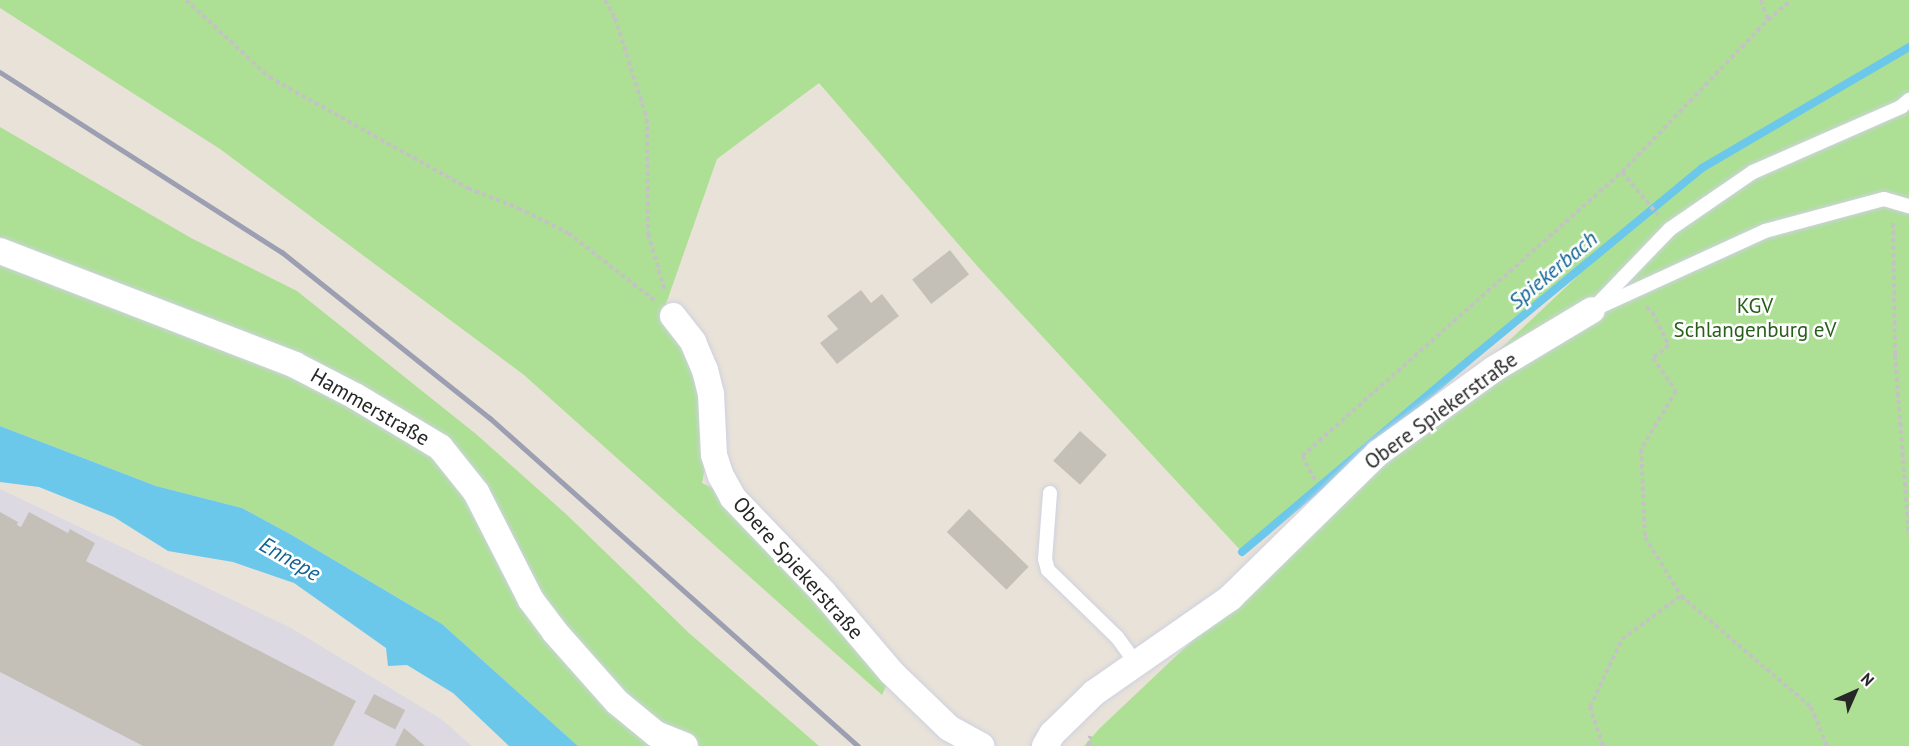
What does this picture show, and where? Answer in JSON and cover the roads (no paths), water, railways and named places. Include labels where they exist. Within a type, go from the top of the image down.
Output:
[{"type":"street","name":"Hammerstraße","points":[[0,251],[295,365],[355,396],[440,447],[476,492],[531,600],[554,631],[617,702],[656,734],[685,746]]},
{"type":"street","name":"Obere Spiekerstraße","points":[[1045,746],[1052,734],[1094,693],[1135,662],[1230,598],[1378,453],[1494,369],[1592,310]]},
{"type":"street","name":"Obere Spiekerstraße","points":[[673,316],[693,342],[705,370],[711,394],[714,454],[721,476],[733,498],[823,592],[892,673],[949,728],[981,746]]},
{"type":"lane","points":[[1592,310],[1670,229],[1753,172],[1901,107],[1909,100]]},
{"type":"lane","name":"Obere Spiekerstraße","points":[[1592,310],[1765,231],[1884,199],[1909,206]]},
{"type":"lane","points":[[1050,493],[1045,559],[1048,570],[1117,637],[1135,662]]},
{"type":"water","name":"Ennepe","points":[[0,426],[156,486],[242,508],[290,534],[442,624],[578,746],[509,746],[453,693],[407,665],[388,666],[386,648],[294,583],[233,562],[168,551],[114,517],[39,487],[0,482]]},
{"type":"waterway","name":"Spiekerbach","points":[[1242,552],[1702,168],[1909,47]]},
{"type":"railway","points":[[0,72],[282,252],[490,418],[858,746]]},
{"type":"park label","name":"KGV Schlangenburg eV","points":[[1755,318]]}]
